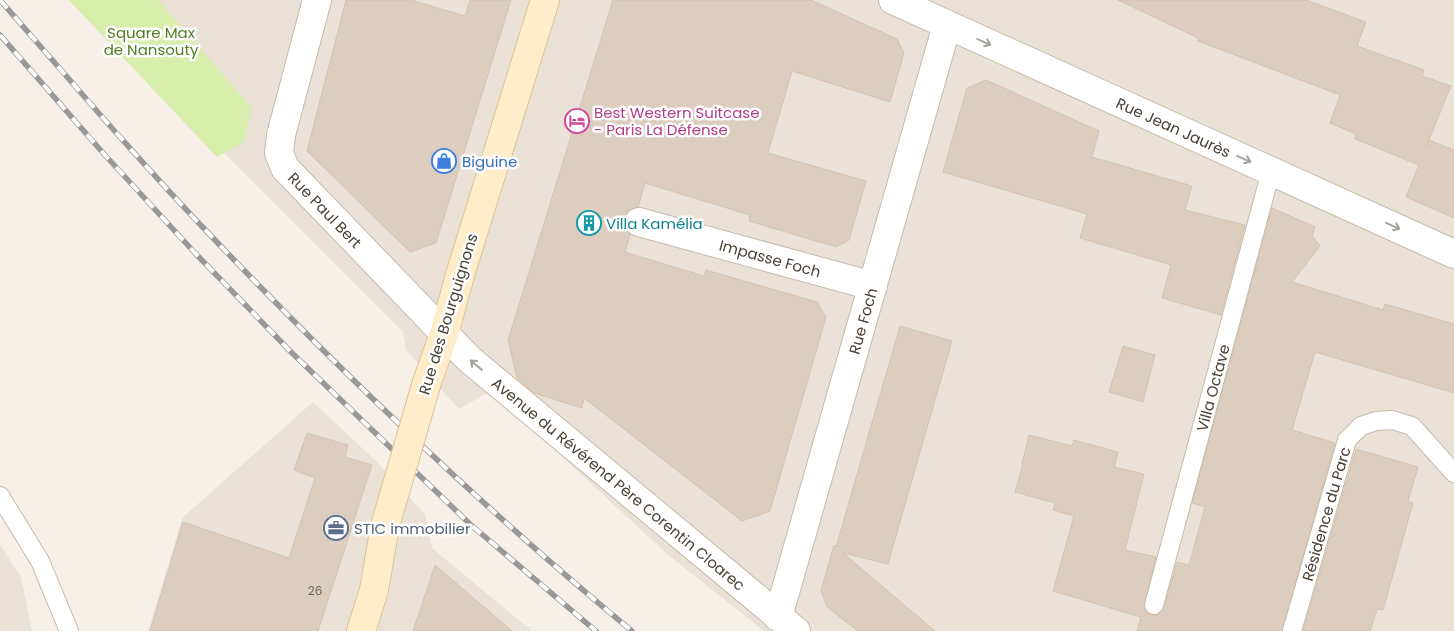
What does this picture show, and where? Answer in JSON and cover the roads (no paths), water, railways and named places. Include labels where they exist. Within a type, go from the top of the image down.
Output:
[{"type":"main road","name":"Rue des Bourguignons","points":[[361,631],[374,590],[385,526],[427,382],[444,334],[460,275],[545,0]]},
{"type":"street","name":"Rue Paul Bert","points":[[317,0],[281,136],[279,153],[285,168],[444,334]]},
{"type":"street","name":"Rue Jean Jaurès","points":[[892,0],[1454,254]]},
{"type":"street","name":"Rue Foch","points":[[787,624],[873,286],[947,26]]},
{"type":"street","name":"Impasse Foch","points":[[639,222],[873,286]]},
{"type":"street","name":"Avenue du Révérend Père Corentin Cloarec","points":[[444,334],[469,359],[787,624]]},
{"type":"lane","name":"Villa Octave","points":[[1154,605],[1271,171]]},
{"type":"lane","name":"Résidence du Parc","points":[[1292,631],[1347,440],[1361,426],[1376,421],[1392,420],[1412,426],[1454,473]]},
{"type":"lane","points":[[0,496],[40,561],[68,631]]},
{"type":"railway","points":[[0,0],[158,180],[313,340],[416,441],[523,538],[632,631]]},
{"type":"railway","points":[[0,35],[104,154],[195,253],[291,352],[471,525],[596,631]]},
{"type":"place","name":"Best Western Suitcase - Paris La Défense","points":[[577,121]]},
{"type":"place","name":"Biguine","points":[[444,161]]},
{"type":"place","name":"Villa Kamélia","points":[[589,223]]},
{"type":"place","name":"STIC immobilier","points":[[336,528]]},
{"type":"park label","name":"Square Max de Nansouty","points":[[151,40]]}]
